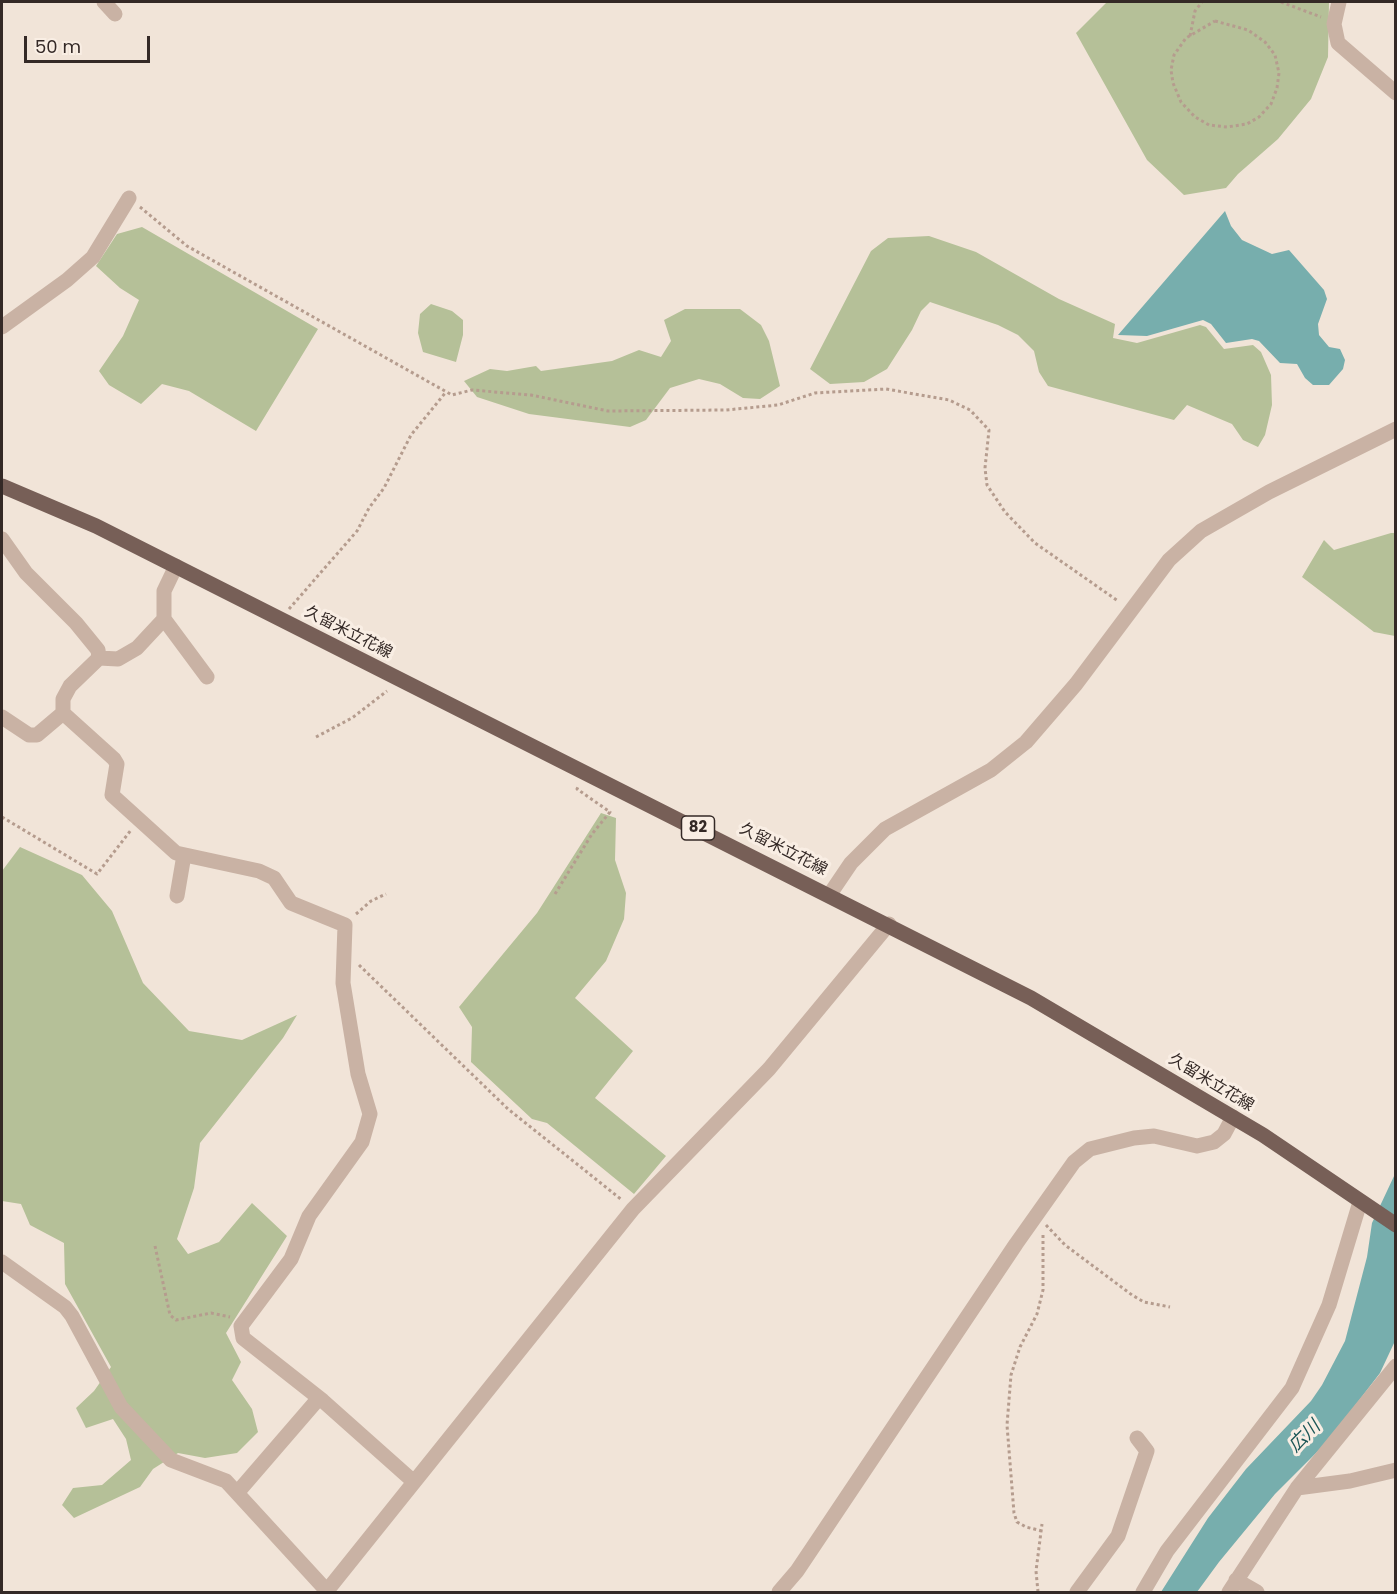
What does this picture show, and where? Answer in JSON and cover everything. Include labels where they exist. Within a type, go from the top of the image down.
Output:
[{"type":"main road","name":"久留米立花線","points":[[2,486],[96,526],[830,894],[1031,998],[1233,1117],[1395,1225]]},
{"type":"street","points":[[105,2],[115,14]]},
{"type":"street","points":[[1339,2],[1334,24],[1338,43],[1395,93]]},
{"type":"street","points":[[2,327],[68,280],[93,257],[129,198]]},
{"type":"street","points":[[830,894],[851,863],[885,829],[991,770],[1026,742],[1076,684],[1169,560],[1201,531],[1269,492],[1395,429]]},
{"type":"street","points":[[2,539],[26,573],[76,623],[98,650],[99,658]]},
{"type":"street","points":[[176,566],[164,591],[164,619],[207,677]]},
{"type":"street","points":[[164,619],[137,648],[118,659],[99,658],[70,686],[63,699],[63,713],[117,764],[112,795],[176,853],[259,871],[274,878],[291,903],[345,925],[343,983],[357,1074],[370,1114],[362,1142],[309,1216],[291,1259],[241,1326],[243,1338],[319,1398],[414,1482]]},
{"type":"street","points":[[2,717],[29,735],[37,735],[63,713]]},
{"type":"street","points":[[177,897],[184,855]]},
{"type":"street","points":[[2,1262],[65,1307],[121,1407],[171,1460],[226,1481],[326,1592],[633,1209],[770,1069],[889,924]]},
{"type":"street","points":[[779,1593],[1074,1162],[1090,1149],[1134,1138],[1154,1136],[1197,1146],[1214,1142],[1224,1134],[1233,1117]]},
{"type":"street","points":[[1143,1593],[1167,1551],[1292,1388],[1329,1305],[1366,1206]]},
{"type":"street","points":[[1257,1593],[1232,1586],[1297,1488],[1395,1366]]},
{"type":"street","points":[[237,1493],[319,1398]]},
{"type":"street","points":[[1077,1593],[1118,1536],[1147,1451],[1137,1438]]},
{"type":"street","points":[[1297,1488],[1350,1481],[1395,1470]]},
{"type":"path","points":[[1190,36],[1215,21],[1248,30],[1265,42],[1275,55],[1279,73],[1277,88],[1271,104],[1259,117],[1247,124],[1227,127],[1209,124],[1195,117],[1181,102],[1173,83],[1171,70],[1174,55],[1190,36],[1195,11],[1202,2]]},
{"type":"path","points":[[1281,2],[1329,20]]},
{"type":"path","points":[[129,198],[187,246],[452,395],[472,390],[531,395],[608,411],[726,410],[778,405],[815,393],[886,388],[949,400],[970,410],[989,430],[985,468],[987,485],[1005,512],[1035,543],[1130,610]]},
{"type":"path","points":[[280,619],[357,531],[369,508],[384,488],[411,435],[446,392]]},
{"type":"path","points":[[316,736],[352,718],[392,688]]},
{"type":"path","points":[[555,894],[592,834],[610,813],[577,789],[580,783]]},
{"type":"path","points":[[2,817],[98,874],[139,819]]},
{"type":"path","points":[[345,925],[371,901],[386,894]]},
{"type":"path","points":[[345,950],[390,997],[508,1109],[633,1209]]},
{"type":"path","points":[[1042,1531],[1017,1522],[1014,1514],[1007,1425],[1011,1375],[1020,1347],[1037,1314],[1043,1290],[1043,1221],[1065,1245],[1132,1295],[1144,1302],[1170,1307]]},
{"type":"path","points":[[155,1246],[171,1315],[176,1320],[211,1313],[228,1316],[243,1323]]},
{"type":"path","points":[[1038,1593],[1036,1571],[1042,1524]]},
{"type":"green space","points":[[1107,2],[1329,2],[1328,57],[1311,99],[1278,139],[1238,174],[1226,188],[1184,195],[1147,160],[1076,33]]},
{"type":"green space","points":[[142,227],[318,329],[256,431],[189,391],[162,384],[141,404],[109,385],[99,371],[123,336],[139,300],[120,288],[96,266],[117,234]]},
{"type":"green space","points":[[929,236],[976,252],[1059,299],[1115,324],[1113,338],[1137,343],[1200,325],[1206,327],[1224,349],[1253,345],[1261,352],[1271,375],[1272,405],[1265,435],[1258,447],[1243,440],[1232,424],[1187,405],[1174,420],[1048,386],[1039,372],[1034,351],[1018,335],[998,325],[930,302],[921,311],[912,330],[887,369],[864,382],[830,384],[810,369],[871,251],[888,238]]},
{"type":"green space","points":[[431,304],[452,311],[463,320],[463,335],[456,362],[423,352],[418,333],[420,314]]},
{"type":"green space","points":[[685,309],[740,309],[761,325],[769,341],[780,386],[760,399],[743,398],[720,384],[699,379],[670,388],[646,420],[630,427],[529,414],[477,397],[464,381],[490,369],[507,371],[536,366],[541,371],[612,361],[639,350],[661,357],[671,341],[664,320]]},
{"type":"green space","points":[[1396,533],[1395,636],[1374,632],[1302,577],[1324,540],[1334,550]]},
{"type":"green space","points":[[601,813],[616,818],[615,860],[626,893],[624,919],[606,961],[575,998],[633,1051],[595,1098],[666,1156],[634,1194],[547,1123],[532,1119],[471,1062],[472,1027],[459,1007],[537,913]]},
{"type":"green space","points":[[20,847],[82,875],[112,911],[143,983],[189,1031],[242,1040],[297,1015],[283,1038],[200,1143],[194,1188],[177,1239],[188,1254],[219,1242],[252,1203],[287,1236],[226,1333],[241,1362],[232,1380],[252,1409],[258,1432],[237,1453],[205,1458],[178,1453],[153,1469],[140,1487],[74,1518],[62,1505],[73,1488],[102,1485],[131,1460],[126,1439],[113,1419],[86,1428],[76,1408],[94,1391],[111,1367],[65,1284],[64,1243],[30,1225],[21,1204],[2,1201],[2,871]]},
{"type":"water","points":[[1225,211],[1231,226],[1242,240],[1272,254],[1289,250],[1324,290],[1327,299],[1318,324],[1319,335],[1329,347],[1340,349],[1345,360],[1343,369],[1329,385],[1313,385],[1305,378],[1297,364],[1280,363],[1259,341],[1252,339],[1226,343],[1211,324],[1203,320],[1147,336],[1118,335]]},
{"type":"water","name":"広川","points":[[1395,1174],[1395,1341],[1380,1373],[1328,1441],[1275,1494],[1197,1592],[1161,1592],[1208,1518],[1246,1469],[1311,1401],[1322,1385],[1345,1341],[1367,1257],[1372,1223]]}]
